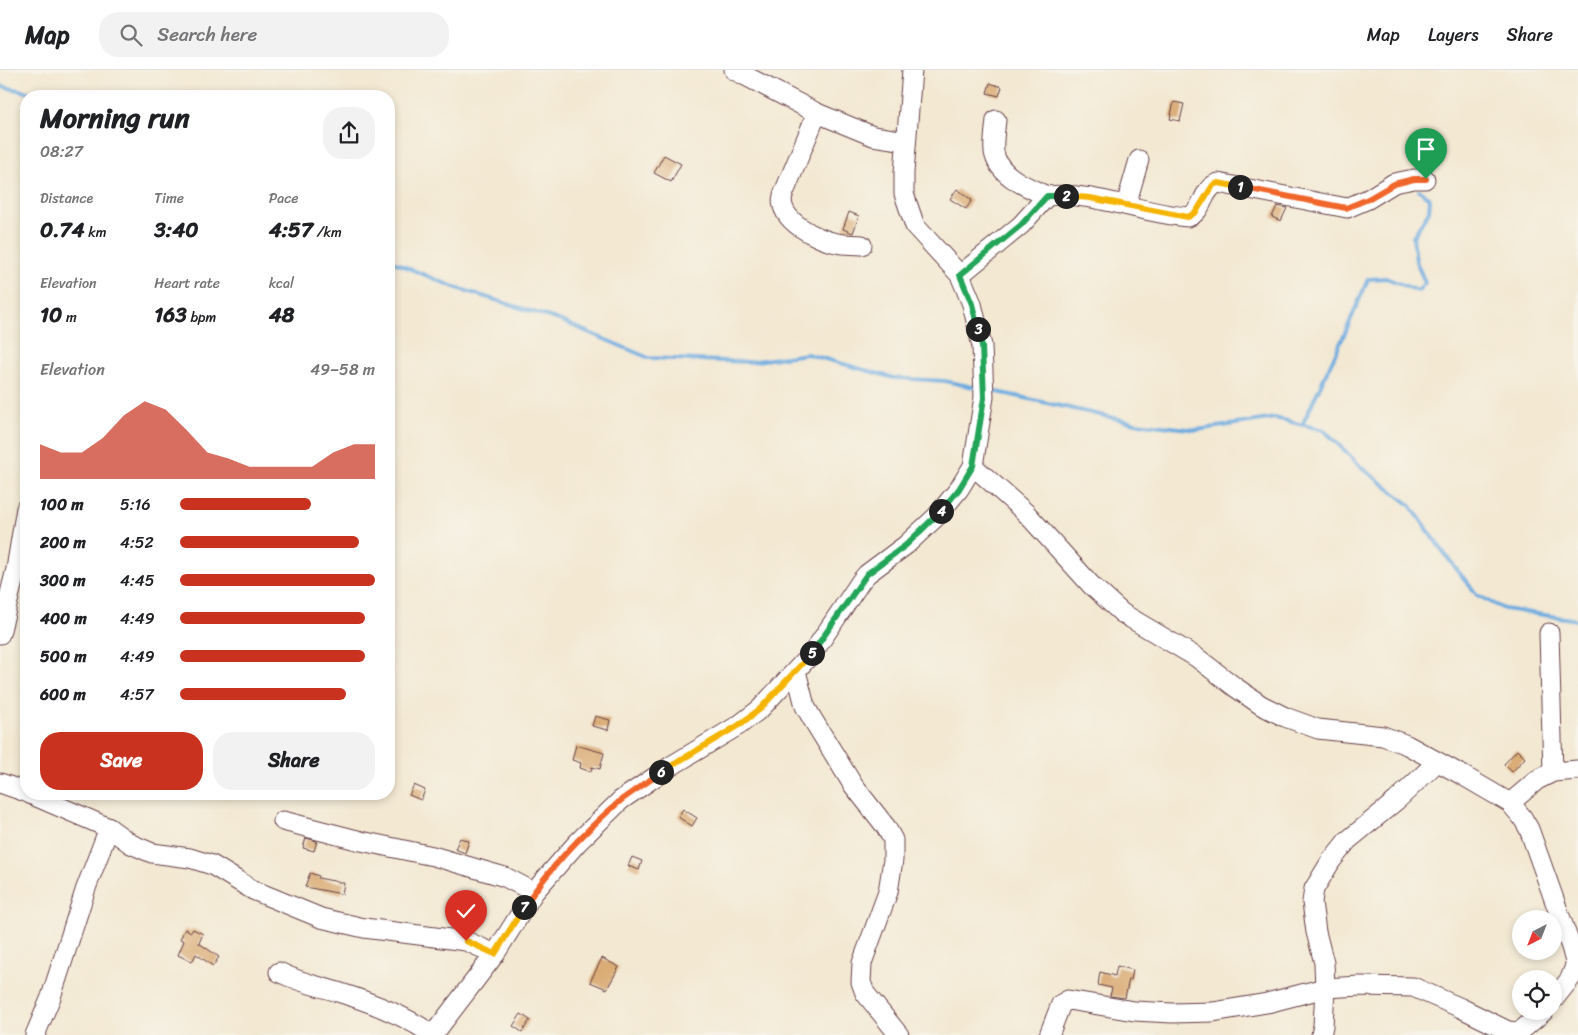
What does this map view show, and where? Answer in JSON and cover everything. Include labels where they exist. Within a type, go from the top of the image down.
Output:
[{"type":"street","points":[[734,70],[817,112],[873,136],[906,141]]},
{"type":"street","points":[[279,972],[295,980],[341,993],[382,1008],[416,1023],[433,1035],[495,954],[534,892],[577,843],[621,800],[671,766],[739,725],[760,709],[814,651],[867,574],[906,545],[936,517],[959,489],[973,466],[984,398],[982,346],[972,304],[960,275],[915,226],[904,194],[912,70]]},
{"type":"street","points":[[817,112],[783,195],[782,200],[785,211],[804,230],[824,240],[862,245]]},
{"type":"street","points":[[996,120],[994,151],[997,162],[1003,170],[1021,184],[1047,196],[1058,195],[1090,198],[1188,217],[1196,212],[1210,188],[1218,183],[1346,208],[1368,199],[1394,184],[1414,179],[1426,179]]},
{"type":"street","points":[[1126,205],[1139,160]]},
{"type":"street","points":[[960,275],[1021,225],[1047,196]]},
{"type":"street","points":[[973,466],[1026,513],[1092,586],[1122,613],[1196,658],[1261,705],[1285,717],[1318,729],[1383,736],[1407,745],[1510,803],[1529,829],[1571,947],[1577,969],[1562,988]]},
{"type":"street","points":[[0,634],[20,545]]},
{"type":"street","points":[[1549,634],[1553,772]]},
{"type":"street","points":[[796,672],[805,706],[813,720],[853,785],[886,827],[893,840],[893,860],[888,892],[862,962],[861,982],[865,993],[899,1035]]},
{"type":"street","points":[[1321,1035],[1325,988],[1324,964],[1316,932],[1312,902],[1314,889],[1331,861],[1347,841],[1397,800],[1437,762]]},
{"type":"street","points":[[1510,803],[1538,780],[1553,772],[1578,770]]},
{"type":"street","points":[[0,783],[20,790]]},
{"type":"street","points":[[44,800],[109,828],[131,844],[152,853],[190,858],[212,865],[253,890],[321,918],[364,928],[466,941],[495,954]]},
{"type":"street","points":[[283,821],[361,841],[433,856],[505,876],[534,892]]},
{"type":"street","points":[[35,1035],[52,997],[86,888],[109,828]]},
{"type":"street","points":[[1049,1035],[1061,1004],[1068,1000],[1134,1011],[1172,1013],[1213,1012],[1267,1003],[1325,988],[1360,986],[1414,987],[1518,1034],[1534,1020]]},
{"type":"building","points":[[990,83],[1002,87],[999,96],[987,93]]},
{"type":"building","points":[[1174,102],[1184,104],[1180,121],[1170,119]]},
{"type":"building","points":[[664,155],[681,164],[671,182],[654,173]]},
{"type":"building","points":[[957,189],[972,200],[966,209],[950,199]]},
{"type":"building","points":[[1277,206],[1287,208],[1281,221],[1272,217]]},
{"type":"building","points":[[849,212],[859,216],[853,233],[843,229]]},
{"type":"building","points":[[595,716],[610,720],[608,730],[592,726]]},
{"type":"building","points":[[576,745],[604,753],[600,769],[592,767],[591,772],[580,768],[581,763],[572,760]]},
{"type":"building","points":[[1517,750],[1525,758],[1512,772],[1504,764]]},
{"type":"building","points":[[414,785],[425,790],[421,800],[409,795]]},
{"type":"building","points":[[683,809],[697,818],[692,826],[678,817]]},
{"type":"building","points":[[306,838],[317,841],[314,851],[303,848]]},
{"type":"building","points":[[460,838],[469,841],[465,853],[455,849]]},
{"type":"building","points":[[632,857],[642,861],[639,870],[628,866]]},
{"type":"building","points":[[310,873],[319,876],[318,878],[344,883],[342,894],[305,887]]},
{"type":"building","points":[[185,929],[191,932],[193,929],[203,934],[199,943],[219,957],[213,966],[196,954],[192,962],[178,955],[184,941],[180,939]]},
{"type":"building","points":[[602,958],[619,967],[607,989],[590,982]]},
{"type":"building","points":[[1117,966],[1133,970],[1125,998],[1110,996],[1112,988],[1098,985],[1100,972],[1115,976]]},
{"type":"building","points":[[521,1014],[530,1020],[522,1032],[513,1026]]},
{"type":"waterway","points":[[0,86],[20,90]]},
{"type":"waterway","points":[[1302,425],[1368,279],[1386,278],[1418,291],[1425,283],[1416,261],[1413,237],[1429,211],[1430,199],[1419,190]]},
{"type":"waterway","points":[[395,262],[454,287],[559,320],[649,358],[749,362],[807,354],[894,378],[945,381],[978,388]]},
{"type":"waterway","points":[[989,390],[1136,423],[1197,430],[1275,418],[1324,430],[1361,467],[1410,505],[1477,595],[1504,609],[1578,620]]},
{"type":"route","points":[[466,941],[495,954],[534,892],[595,824],[621,800],[671,766],[739,725],[760,709],[814,651],[867,574],[906,545],[936,517],[959,489],[973,466],[984,398],[982,346],[972,304],[960,275],[1021,225],[1047,196],[1058,195],[1090,198],[1188,217],[1196,212],[1210,188],[1218,183],[1346,208],[1368,199],[1394,184],[1414,179],[1426,179]]}]
